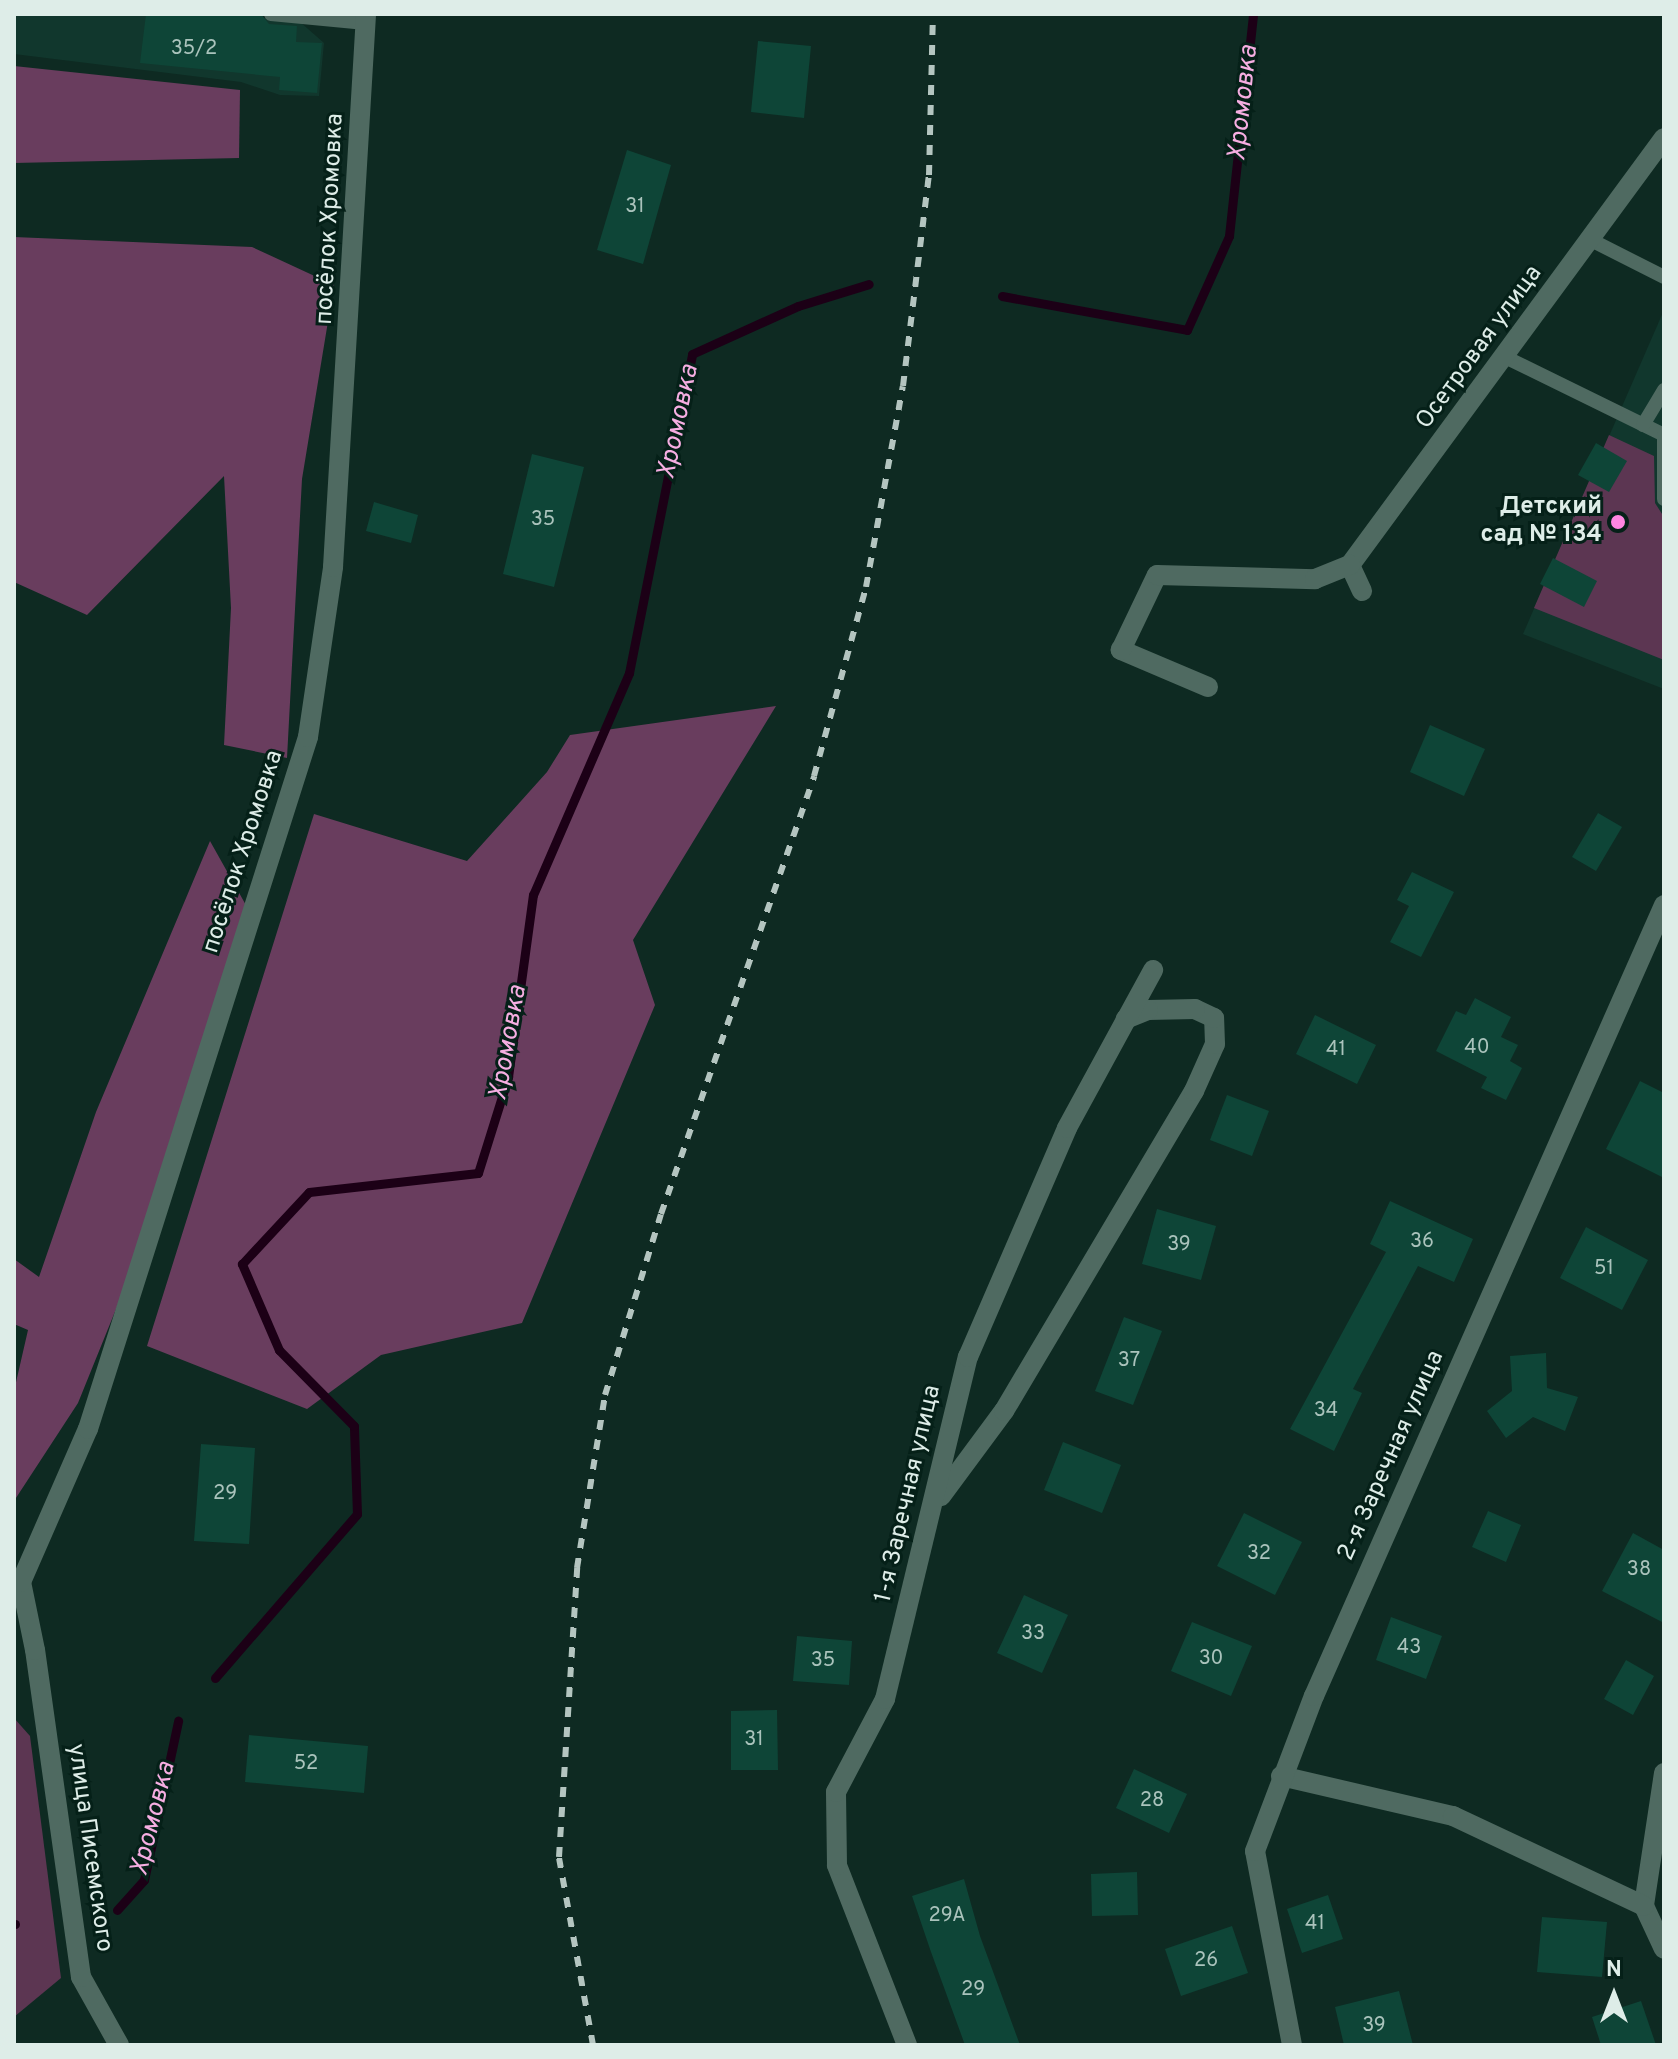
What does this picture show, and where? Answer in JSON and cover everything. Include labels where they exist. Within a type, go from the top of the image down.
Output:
[{"type":"street","name":"посёлок Хромовка","points":[[35,1650],[21,1582],[88,1429],[308,737],[333,567],[366,18]]},
{"type":"street","name":"Осетровая улица","points":[[1350,565],[1507,358],[1664,138]]},
{"type":"street","points":[[1208,687],[1121,650],[1157,575],[1315,579],[1350,565],[1362,591]]},
{"type":"street","name":"2-я Заречная улица","points":[[1292,2045],[1255,1851],[1281,1776],[1664,905]]},
{"type":"street","name":"1-я Заречная улица","points":[[907,2045],[837,1865],[836,1792],[885,1699],[937,1502],[968,1357],[1067,1128],[1153,970]]},
{"type":"street","points":[[937,1502],[1004,1411],[1194,1091],[1215,1044],[1214,1018],[1195,1009],[1148,1010],[1126,1019]]},
{"type":"street","points":[[14,1654],[35,1650]]},
{"type":"street","name":"улица Писемского","points":[[35,1650],[81,1977],[119,2045]]},
{"type":"street","points":[[1664,1773],[1644,1906],[1664,1949]]},
{"type":"street","points":[[1281,1776],[1453,1816],[1644,1906]]},
{"type":"lane","points":[[271,14],[366,18]]},
{"type":"lane","points":[[1591,240],[1664,277]]},
{"type":"lane","points":[[1507,358],[1664,435],[1664,499]]},
{"type":"lane","points":[[1643,425],[1664,390]]},
{"type":"shaded area","points":[[14,14],[221,14],[299,21],[324,43],[319,96],[280,95],[241,82],[14,54]]},
{"type":"shaded area","points":[[14,66],[240,90],[239,158],[14,163]]},
{"type":"shaded area","points":[[14,237],[252,247],[334,285],[302,479],[287,758],[224,745],[231,608],[224,476],[87,615],[14,582]]},
{"type":"shaded area","name":"Детский сад № 134","points":[[1664,310],[1664,689],[1523,634]]},
{"type":"shaded area","name":"Детский сад № 134","points":[[1609,435],[1654,456],[1655,503],[1664,517],[1664,660],[1534,608]]},
{"type":"shaded area","points":[[776,706],[633,940],[655,1005],[522,1323],[381,1355],[307,1409],[147,1346],[314,814],[467,861],[547,772],[570,735]]},
{"type":"shaded area","points":[[210,841],[247,907],[163,1193],[78,1403],[14,1501],[14,1391],[28,1330],[14,1324],[14,1259],[39,1277],[96,1112]]},
{"type":"shaded area","points":[[14,1718],[30,1736],[61,1978],[14,2017]]},
{"type":"building","points":[[146,14],[261,14],[269,24],[297,26],[296,42],[322,43],[317,93],[279,90],[280,77],[140,63]]},
{"type":"building","points":[[758,41],[811,46],[804,118],[751,112]]},
{"type":"building","points":[[627,150],[671,165],[643,264],[597,250]]},
{"type":"building","points":[[1596,443],[1627,461],[1609,492],[1578,475]]},
{"type":"building","points":[[532,454],[584,467],[554,587],[503,574]]},
{"type":"building","points":[[374,502],[418,515],[411,543],[366,531]]},
{"type":"building","points":[[1553,558],[1597,581],[1584,607],[1540,584]]},
{"type":"building","points":[[1430,725],[1485,749],[1464,796],[1410,772]]},
{"type":"building","points":[[1598,813],[1622,827],[1596,871],[1572,857]]},
{"type":"building","points":[[1412,872],[1454,892],[1421,957],[1390,942],[1409,906],[1397,900]]},
{"type":"building","points":[[1475,998],[1511,1017],[1501,1037],[1518,1045],[1510,1061],[1522,1068],[1506,1100],[1481,1088],[1487,1077],[1436,1051],[1456,1011],[1466,1015]]},
{"type":"building","points":[[1315,1015],[1376,1045],[1357,1084],[1296,1054]]},
{"type":"building","points":[[1640,1081],[1664,1093],[1664,1178],[1606,1149]]},
{"type":"building","points":[[1227,1095],[1269,1111],[1252,1156],[1210,1140]]},
{"type":"building","points":[[1390,1201],[1473,1239],[1454,1282],[1418,1266],[1353,1389],[1362,1393],[1334,1451],[1290,1429],[1386,1252],[1370,1244]]},
{"type":"building","points":[[1157,1209],[1216,1226],[1201,1280],[1142,1264]]},
{"type":"building","points":[[1586,1227],[1648,1260],[1622,1310],[1560,1278]]},
{"type":"building","points":[[1124,1317],[1162,1331],[1133,1405],[1095,1391]]},
{"type":"building","points":[[1546,1353],[1547,1388],[1578,1397],[1565,1431],[1533,1417],[1506,1438],[1487,1411],[1512,1391],[1510,1356]]},
{"type":"building","points":[[1063,1442],[1121,1465],[1102,1513],[1044,1490]]},
{"type":"building","points":[[201,1444],[255,1448],[249,1544],[194,1541]]},
{"type":"building","points":[[1488,1511],[1521,1525],[1506,1562],[1472,1547]]},
{"type":"building","points":[[1244,1513],[1302,1542],[1275,1595],[1217,1566]]},
{"type":"building","points":[[1633,1533],[1664,1550],[1664,1623],[1602,1591]]},
{"type":"building","points":[[1024,1595],[1068,1615],[1042,1673],[997,1653]]},
{"type":"building","points":[[1391,1617],[1442,1636],[1426,1679],[1376,1660]]},
{"type":"building","points":[[1192,1622],[1252,1646],[1231,1696],[1171,1671]]},
{"type":"building","points":[[797,1636],[852,1641],[849,1685],[793,1681]]},
{"type":"building","points":[[1626,1660],[1654,1676],[1633,1715],[1604,1699]]},
{"type":"building","points":[[777,1710],[778,1770],[731,1770],[731,1711]]},
{"type":"building","points":[[249,1735],[368,1746],[364,1793],[245,1782]]},
{"type":"building","points":[[1134,1769],[1187,1794],[1169,1833],[1116,1808]]},
{"type":"building","points":[[1137,1872],[1138,1915],[1092,1916],[1091,1874]]},
{"type":"building","points":[[964,1879],[980,1936],[1020,2045],[965,2045],[912,1896]]},
{"type":"building","points":[[1328,1895],[1343,1939],[1302,1953],[1287,1909]]},
{"type":"building","points":[[1542,1917],[1607,1922],[1602,1977],[1537,1972]]},
{"type":"building","points":[[1232,1926],[1248,1973],[1181,1996],[1165,1949]]},
{"type":"building","points":[[1399,1991],[1413,2045],[1344,2045],[1335,2007]]},
{"type":"building","points":[[1641,2001],[1656,2045],[1601,2045],[1592,2017]]},
{"type":"waterway","name":"Хромовка","points":[[1002,296],[1187,330],[1229,236],[1253,14]]},
{"type":"waterway","name":"Хромовка","points":[[215,1678],[357,1514],[354,1426],[279,1350],[242,1264],[309,1192],[478,1173],[508,1077],[533,895],[629,673],[692,354],[798,306],[869,284]]},
{"type":"waterway","name":"Хромовка","points":[[117,1910],[144,1880],[178,1721]]},
{"type":"railway","points":[[593,2045],[559,1857],[577,1568],[605,1395],[661,1214],[814,776],[866,587],[903,386],[929,175],[933,14]]},
{"type":"place","name":"Детский сад № 134","points":[[1618,522]]}]
